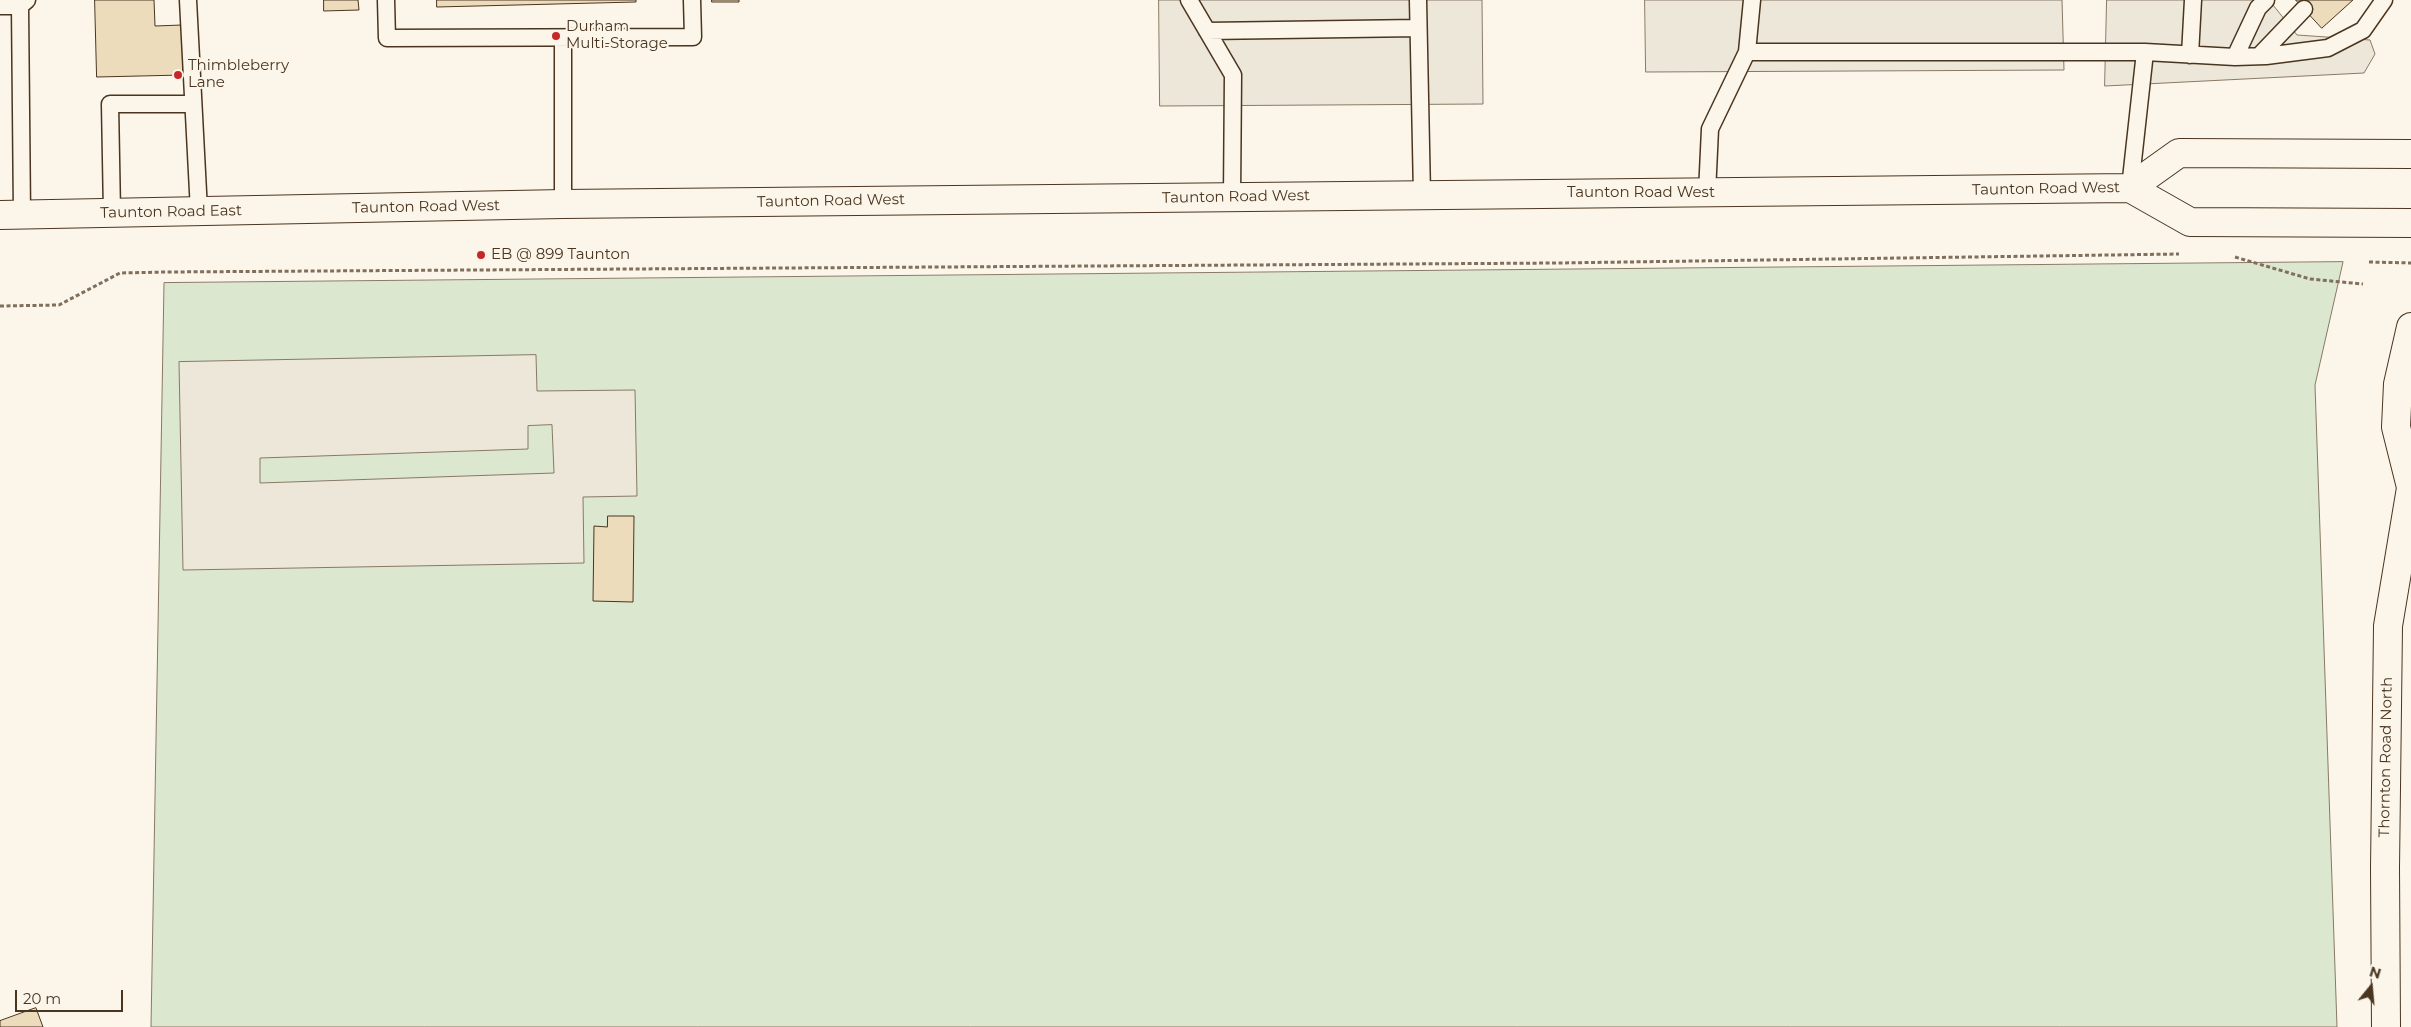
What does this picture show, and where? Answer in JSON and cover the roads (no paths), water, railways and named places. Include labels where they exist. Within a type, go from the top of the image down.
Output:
[{"type":"main road","name":"Taunton Road West","points":[[2130,188],[2179,153],[2411,154]]},
{"type":"main road","name":"Taunton Road West","points":[[341,209],[563,204],[2130,188],[2190,222],[2411,223]]},
{"type":"main road","name":"Taunton Road East","points":[[11,215],[341,209]]},
{"type":"main road","name":"Thornton Road North","points":[[2386,1027],[2385,868],[2388,626],[2411,487],[2396,427],[2398,384],[2411,327]]},
{"type":"lane","points":[[188,0],[199,211]]},
{"type":"lane","points":[[386,0],[387,38],[563,39],[692,37],[692,0]]},
{"type":"lane","points":[[1189,0],[1233,75],[1232,197]]},
{"type":"lane","points":[[1418,0],[1422,196]]},
{"type":"lane","points":[[1707,192],[1710,129],[1748,52],[1752,0]]},
{"type":"lane","points":[[2190,55],[2193,0]]},
{"type":"lane","points":[[2235,57],[2258,8],[2266,0]]},
{"type":"lane","points":[[1748,52],[2145,52],[2235,57],[2259,56],[2328,48],[2363,30],[2384,0]]},
{"type":"lane","points":[[0,6],[23,3],[11,215]]},
{"type":"lane","points":[[2259,56],[2304,9]]},
{"type":"lane","points":[[1207,31],[1418,28]]},
{"type":"lane","points":[[563,39],[563,204]]},
{"type":"lane","points":[[2130,188],[2145,52]]},
{"type":"lane","points":[[112,213],[110,104],[192,104]]},
{"type":"place","name":"Durham Multi-Storage","points":[[556,36]]},
{"type":"place","name":"Thimbleberry Lane","points":[[178,75]]},
{"type":"place","name":"EB @ 899 Taunton","points":[[481,255]]}]
